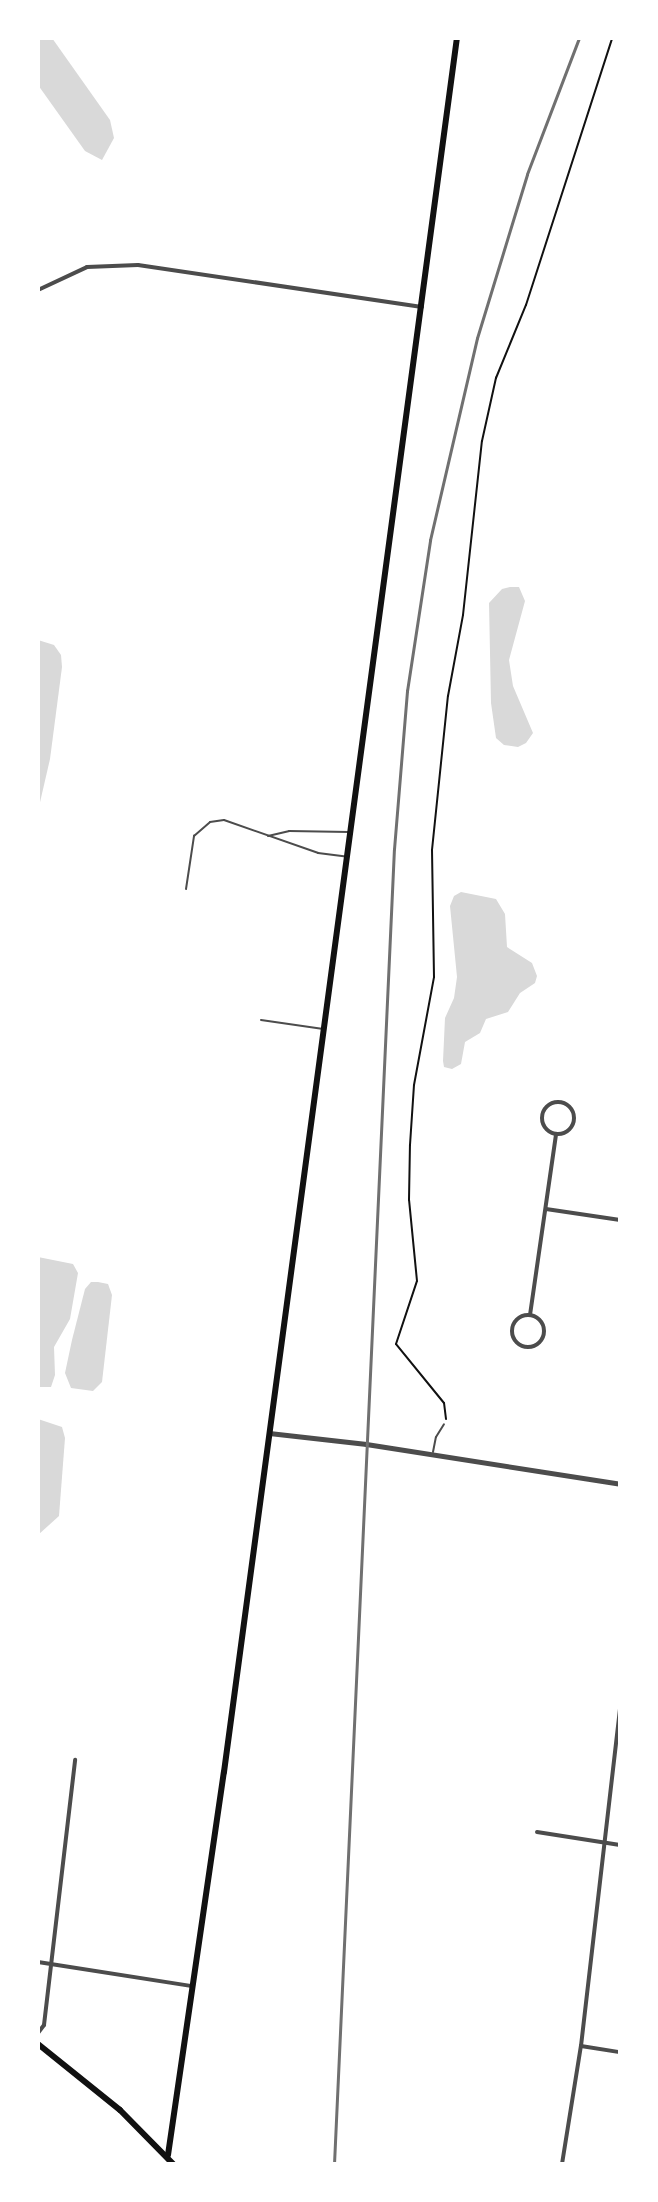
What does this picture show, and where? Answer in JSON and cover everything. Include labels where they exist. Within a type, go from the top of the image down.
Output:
[{"type":"main road","points":[[168,2155],[348,857],[457,38]]},
{"type":"main road","points":[[38,2044],[97,2090],[168,2155],[173,2164]]},
{"type":"street","points":[[38,290],[87,267],[138,265],[422,307]]},
{"type":"street","points":[[559,1102],[571,1109],[573,1121],[567,1131],[556,1134],[548,1130],[542,1119],[545,1108],[559,1102]]},
{"type":"street","points":[[530,1315],[556,1134]]},
{"type":"street","points":[[546,1209],[620,1220]]},
{"type":"street","points":[[530,1315],[541,1322],[544,1334],[537,1344],[526,1347],[518,1343],[513,1332],[519,1318],[530,1315]]},
{"type":"street","points":[[269,1433],[433,1453],[620,1484]]},
{"type":"street","points":[[562,2164],[581,2046],[620,1707]]},
{"type":"street","points":[[38,2033],[44,2025],[75,1760]]},
{"type":"street","points":[[537,1832],[620,1845]]},
{"type":"street","points":[[38,1962],[192,1986]]},
{"type":"street","points":[[581,2046],[620,2052]]},
{"type":"street","points":[[161,2164],[168,2155]]},
{"type":"lane","points":[[186,889],[194,836],[210,822],[224,820],[318,853],[348,857]]},
{"type":"lane","points":[[267,836],[289,831],[351,832]]},
{"type":"lane","points":[[261,1020],[324,1029]]},
{"type":"lane","points":[[433,1453],[436,1437],[444,1424]]},
{"type":"path","points":[[444,1424],[447,1416],[444,1403],[396,1344],[417,1281],[409,1200],[414,1085],[434,977],[432,850],[448,696],[463,615],[482,441],[496,378],[526,305],[612,38]]},
{"type":"shaded area","points":[[38,38],[52,38],[110,120],[114,138],[102,160],[85,151],[38,85]]},
{"type":"shaded area","points":[[519,587],[525,601],[509,660],[513,686],[533,733],[526,743],[518,747],[504,745],[496,738],[491,703],[489,603],[502,589]]},
{"type":"shaded area","points":[[38,640],[54,645],[61,655],[62,667],[50,759],[38,811]]},
{"type":"shaded area","points":[[461,892],[496,899],[505,914],[507,947],[532,963],[537,976],[535,983],[520,993],[508,1012],[486,1019],[480,1033],[465,1042],[461,1064],[452,1069],[444,1067],[443,1061],[445,1018],[454,998],[457,977],[450,906],[454,896]]},
{"type":"shaded area","points":[[38,1257],[73,1264],[78,1273],[70,1319],[54,1347],[55,1375],[51,1387],[38,1387]]},
{"type":"shaded area","points":[[91,1282],[108,1284],[112,1295],[102,1382],[93,1391],[71,1388],[65,1373],[72,1340],[85,1289]]},
{"type":"shaded area","points":[[38,1419],[62,1427],[65,1438],[59,1516],[38,1535]]},
{"type":"railway","points":[[334,2164],[394,849],[407,691],[430,540],[477,338],[527,174],[579,38]]}]
